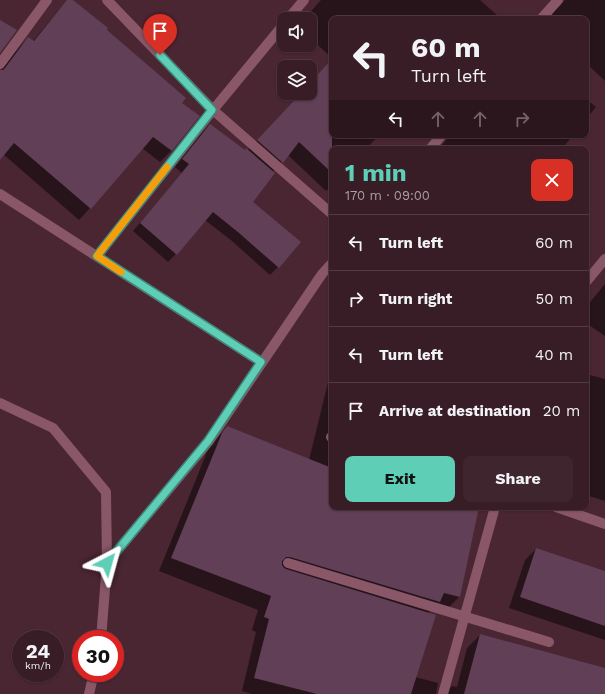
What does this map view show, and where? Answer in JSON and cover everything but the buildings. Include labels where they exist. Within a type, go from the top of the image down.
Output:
[{"type":"street","points":[[0,64],[47,0]]},
{"type":"street","points":[[107,0],[212,110],[329,211]]},
{"type":"street","points":[[294,12],[304,0]]},
{"type":"street","points":[[544,16],[558,0]]},
{"type":"street","points":[[97,256],[212,110],[277,32]]},
{"type":"street","points":[[433,146],[439,138]]},
{"type":"street","points":[[0,194],[261,362]]},
{"type":"street","points":[[589,278],[605,259]]},
{"type":"street","points":[[107,563],[208,441],[261,362],[322,274],[329,266]]},
{"type":"street","points":[[0,403],[53,428],[106,492],[107,563],[102,630]]},
{"type":"street","points":[[443,694],[494,510]]},
{"type":"street","points":[[565,510],[605,524]]},
{"type":"street","points":[[288,563],[549,642]]},
{"type":"street","points":[[89,694],[92,682]]},
{"type":"slow traffic","points":[[121,272],[97,256],[167,167]]},
{"type":"route","points":[[107,563],[208,441],[261,362],[97,256],[212,110],[160,55]]}]
